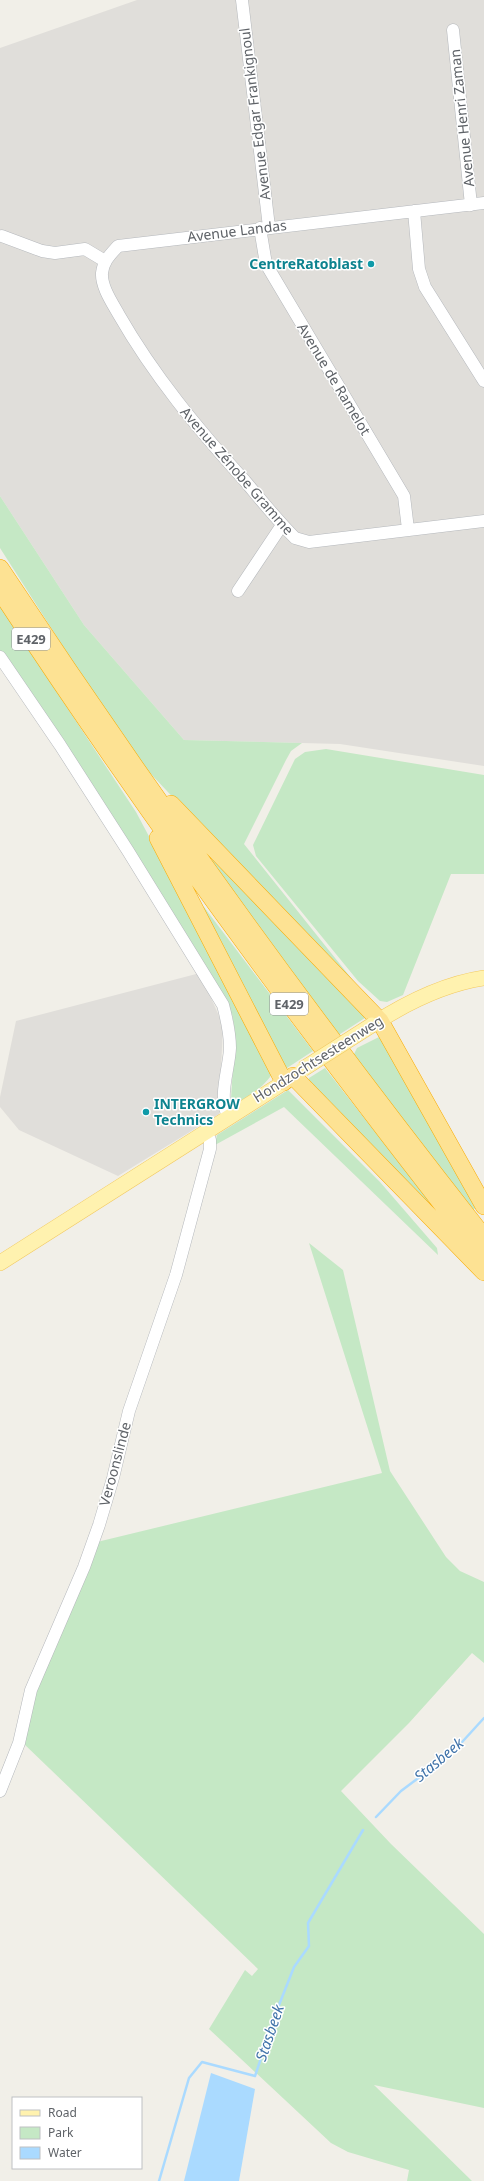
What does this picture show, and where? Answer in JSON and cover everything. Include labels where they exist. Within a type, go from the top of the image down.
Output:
[{"type":"highway","name":"E429","points":[[0,568],[107,728],[111,745],[323,1028],[484,1237]]},
{"type":"highway","name":"E429","points":[[0,591],[111,745],[314,1037],[484,1258]]},
{"type":"highway","points":[[107,728],[125,745],[154,784],[199,834],[376,1023],[484,1206]]},
{"type":"highway","points":[[111,745],[172,864],[293,1076],[484,1272]]},
{"type":"main road","name":"Hondzochtsesteenweg","points":[[0,1263],[228,1116],[406,1004],[447,987],[484,978]]},
{"type":"street","name":"Avenue Edgar Frankignoul","points":[[242,0],[264,228]]},
{"type":"street","name":"Avenue Henri Zaman","points":[[453,30],[470,205]]},
{"type":"street","name":"Avenue Landas","points":[[105,260],[118,246],[484,203]]},
{"type":"street","points":[[414,211],[419,269],[425,287],[484,381]]},
{"type":"street","name":"Avenue de Ramelot","points":[[264,228],[266,264],[404,496],[408,529]]},
{"type":"street","points":[[2,236],[42,251],[55,253],[85,249],[105,260]]},
{"type":"street","name":"Avenue Zénobe Gramme","points":[[105,260],[102,274],[104,284],[139,349],[184,411],[282,525],[295,538],[309,542],[484,521]]},
{"type":"street","points":[[238,591],[282,525]]},
{"type":"street","points":[[0,657],[60,745],[124,844],[222,1005],[229,1024],[230,1049],[224,1097],[225,1110],[228,1116]]},
{"type":"street","name":"Veroonslinde","points":[[0,1792],[19,1743],[31,1690],[84,1566],[101,1519],[113,1478],[129,1411],[176,1275],[210,1149],[210,1140],[206,1131]]},
{"type":"shaded area","points":[[137,0],[484,0],[484,766],[340,744],[184,740],[84,625],[0,496],[0,48]]},
{"type":"shaded area","points":[[200,973],[223,1025],[219,1114],[118,1176],[19,1130],[0,1107],[0,1097],[16,1021]]},
{"type":"green space","points":[[0,496],[84,625],[184,740],[302,743],[291,751],[244,844],[367,998],[365,1001],[150,773],[96,698],[0,548]]},
{"type":"green space","points":[[0,606],[136,812],[274,1071],[258,1090],[236,1103],[231,1099],[235,1032],[232,1014],[0,650]]},
{"type":"green space","points":[[326,749],[484,775],[484,874],[451,874],[403,995],[387,1002],[380,1001],[358,981],[256,856],[253,845],[295,759],[305,752]]},
{"type":"green space","points":[[216,858],[368,1016],[337,1036],[211,861]]},
{"type":"green space","points":[[197,907],[204,907],[313,1051],[284,1070]]},
{"type":"green space","points":[[381,1036],[478,1206],[473,1210],[358,1063],[354,1054],[357,1048]]},
{"type":"green space","points":[[325,1068],[429,1201],[425,1205],[308,1082],[309,1078]]},
{"type":"green space","points":[[288,1090],[380,1182],[437,1248],[438,1255],[284,1107],[215,1145],[217,1135]]},
{"type":"green space","points":[[309,1243],[343,1270],[390,1471],[446,1557],[460,1571],[484,1582],[484,1663],[472,1653],[409,1723],[341,1791],[391,1844],[484,1934],[484,2108],[374,2085],[472,2181],[407,2181],[409,2170],[348,2152],[331,2143],[209,2029],[245,1970],[252,1976],[258,1969],[23,1743],[33,1698],[97,1542],[382,1473]]},
{"type":"water","points":[[211,2073],[255,2089],[239,2181],[184,2181]]},
{"type":"waterway","name":"Stasbeek","points":[[376,1817],[401,1791],[453,1752],[484,1718]]},
{"type":"waterway","name":"Stasbeek","points":[[159,2181],[189,2078],[202,2062],[255,2076],[279,2005],[294,1967],[309,1946],[308,1923],[363,1830]]},
{"type":"place","name":"CentreRatoblast","points":[[371,264]]},
{"type":"place","name":"INTERGROW Technics","points":[[146,1112]]}]
